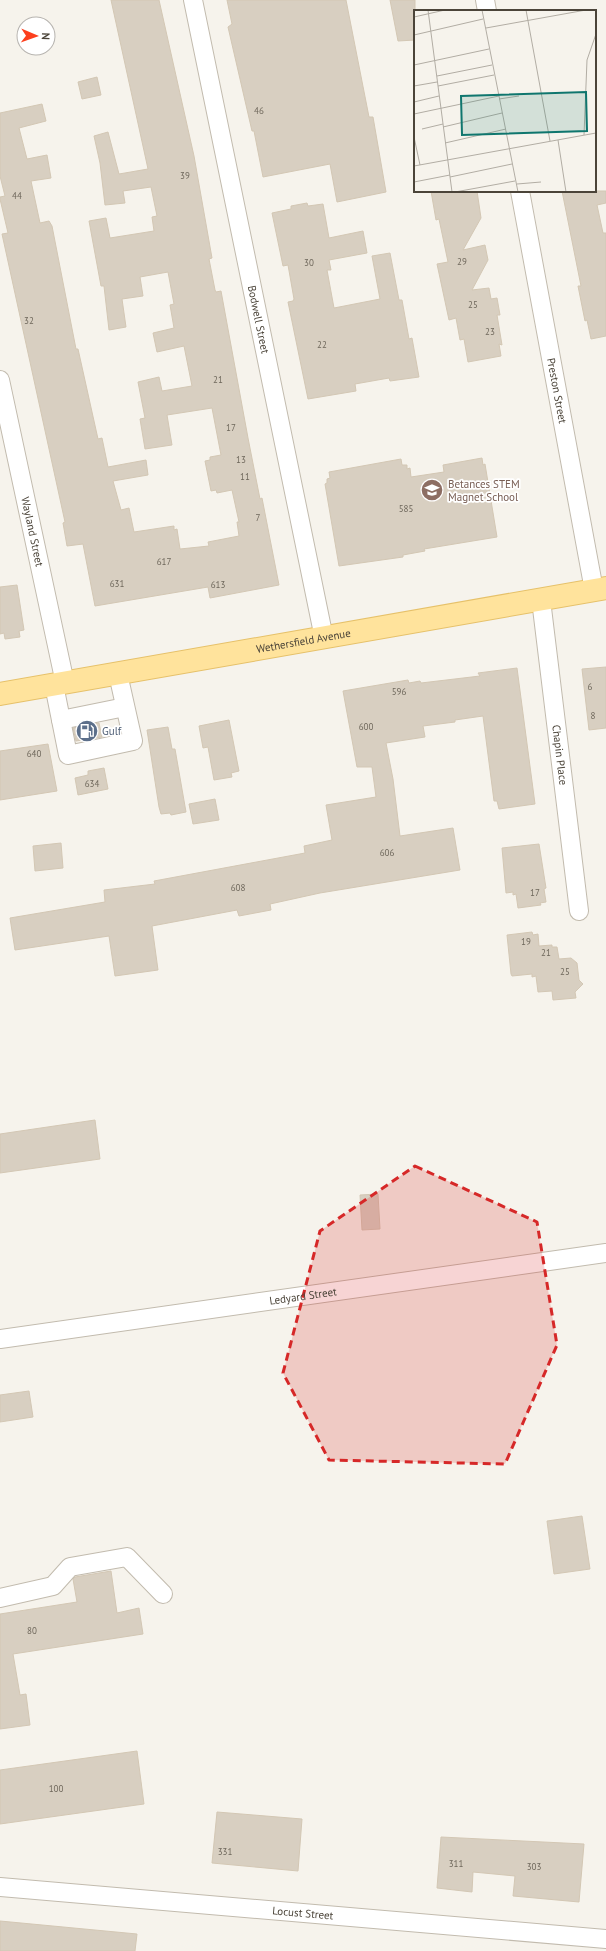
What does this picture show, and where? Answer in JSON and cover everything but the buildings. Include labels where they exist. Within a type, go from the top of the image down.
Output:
[{"type":"main road","name":"Wethersfield Avenue","points":[[0,694],[600,589]]},
{"type":"street","name":"Bodwell Street","points":[[193,0],[324,638]]},
{"type":"street","points":[[485,0],[487,10]]},
{"type":"street","name":"Preston Street","points":[[520,192],[600,589]]},
{"type":"street","name":"Wayland Street","points":[[0,380],[60,684],[61,720],[68,755],[133,741],[125,707]]},
{"type":"street","name":"Chapin Place","points":[[541,600],[579,911]]},
{"type":"street","points":[[61,720],[125,707],[118,674]]},
{"type":"street","name":"Ledyard Street","points":[[0,1339],[606,1253]]},
{"type":"street","points":[[0,1598],[53,1586],[70,1568],[127,1558],[163,1594]]},
{"type":"street","name":"Locust Street","points":[[0,1887],[606,1939]]},
{"type":"highlighted area","points":[[415,1166],[537,1222],[557,1345],[505,1464],[329,1460],[283,1373],[320,1231]]},
{"type":"place","name":"Betances STEM Magnet School","points":[[432,490]]},
{"type":"place","name":"Gulf","points":[[87,731]]}]
